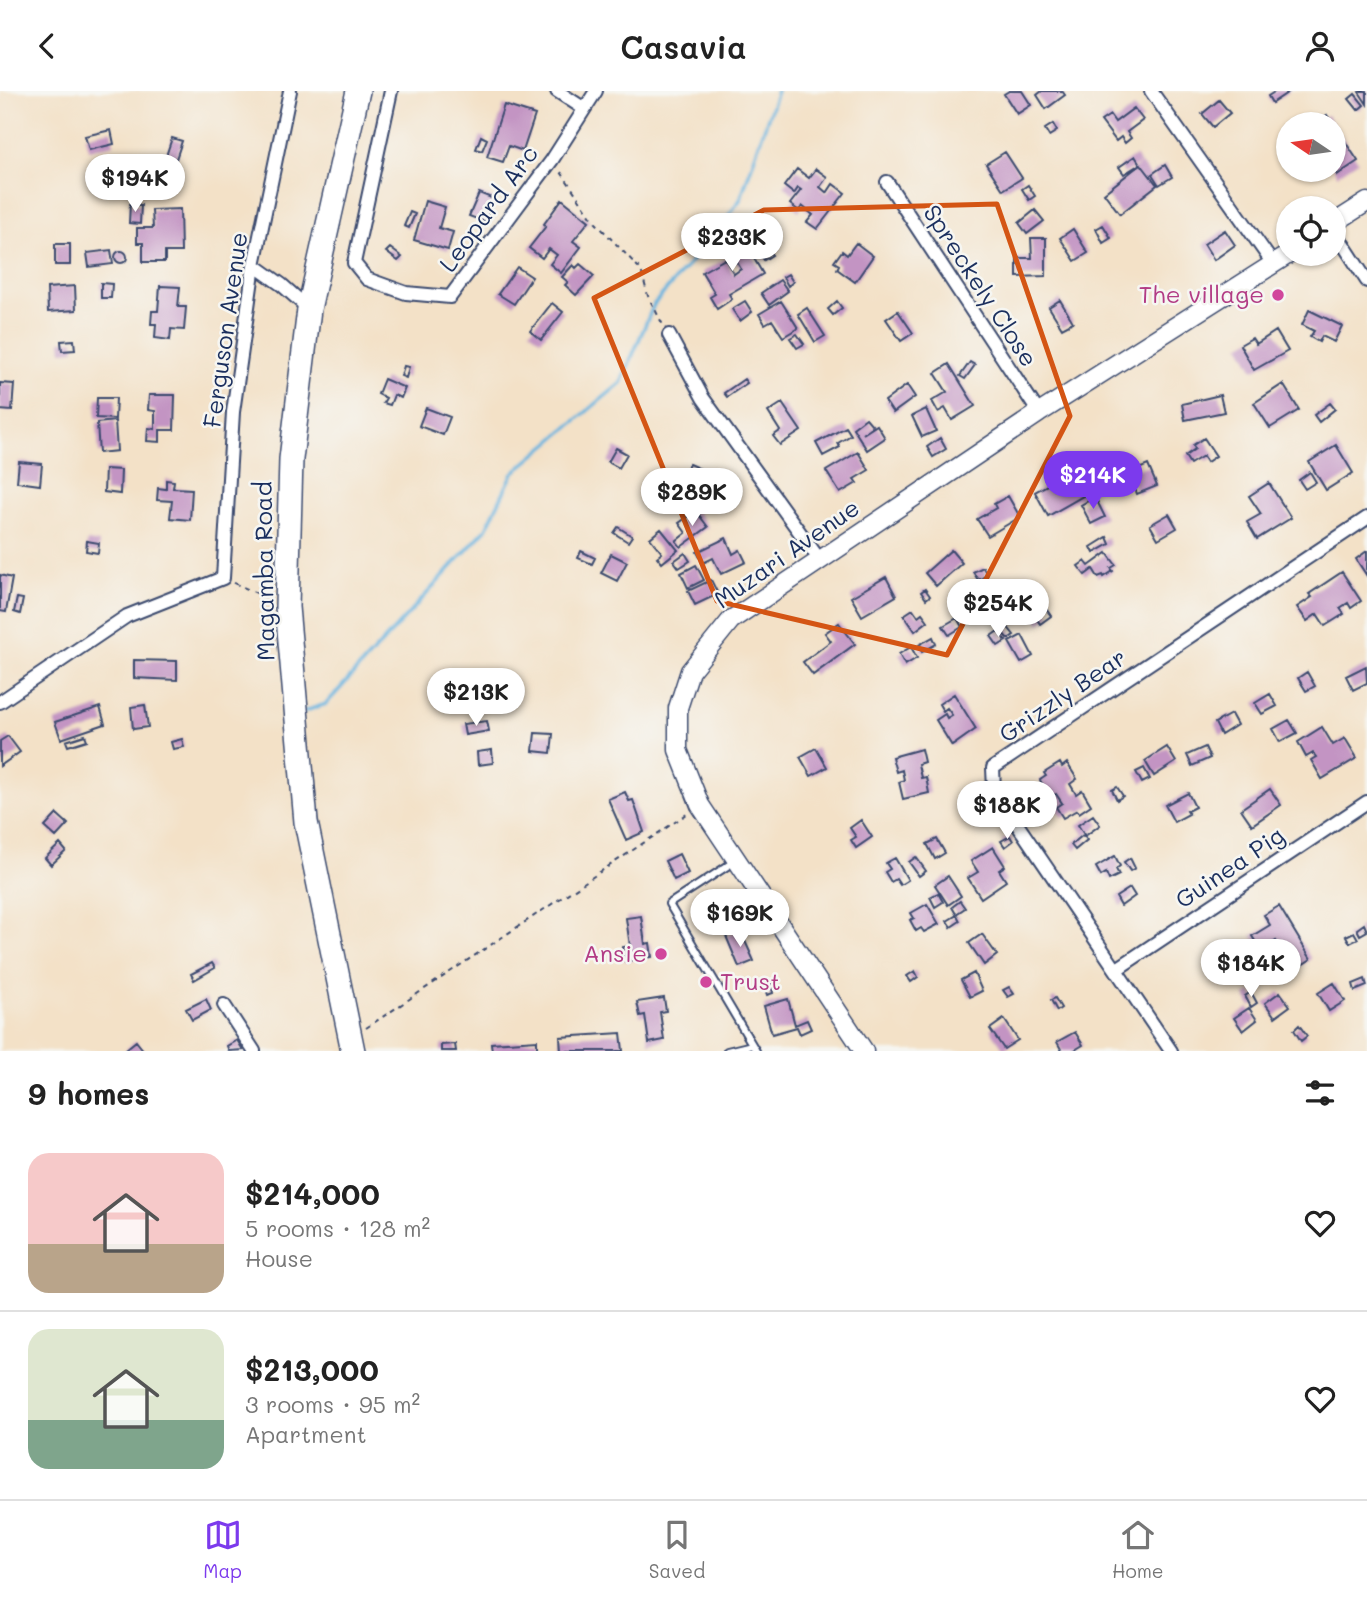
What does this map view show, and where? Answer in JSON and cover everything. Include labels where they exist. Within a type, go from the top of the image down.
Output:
[{"type":"highway","name":"Magamba Road","points":[[352,1045],[306,822],[287,607],[290,459],[309,309],[358,91]]},
{"type":"street","name":"Ferguson Avenue","points":[[223,578],[233,412],[254,265],[290,91]]},
{"type":"street","name":"Leopard Arc","points":[[391,91],[354,263],[368,279],[406,293],[450,297],[552,160],[596,91]]},
{"type":"street","points":[[557,91],[583,108]]},
{"type":"street","points":[[1151,91],[1274,264]]},
{"type":"street","name":"Spreckely Close","points":[[887,182],[1039,414]]},
{"type":"street","points":[[1346,215],[1367,202]]},
{"type":"street","points":[[1346,249],[1367,281]]},
{"type":"street","name":"Muzari Avenue","points":[[864,1051],[700,805],[678,750],[678,708],[690,671],[731,620],[1039,414],[1274,264]]},
{"type":"street","points":[[254,265],[309,309]]},
{"type":"street","points":[[669,335],[703,398],[819,559]]},
{"type":"street","name":"Grizzly Bear","points":[[1171,1051],[994,790],[993,768],[1367,518]]},
{"type":"street","points":[[0,702],[127,616],[223,578]]},
{"type":"street","name":"Guinea Pig","points":[[1117,969],[1367,802]]},
{"type":"street","points":[[224,1005],[254,1051]]},
{"type":"lane","points":[[727,1051],[754,1048],[669,904],[737,860]]},
{"type":"path","points":[[552,160],[594,222],[641,270],[658,318]]},
{"type":"path","points":[[223,578],[287,607]]},
{"type":"path","points":[[352,1045],[700,805]]},
{"type":"highlighted area","points":[[997,204],[1070,416],[947,655],[717,601],[594,298],[764,210]]},
{"type":"building","points":[[1009,91],[1022,91],[1031,105],[1017,114],[1004,94]]},
{"type":"building","points":[[1042,91],[1062,91],[1065,95],[1046,109],[1037,95]]},
{"type":"building","points":[[1276,91],[1290,91],[1272,103],[1268,96]]},
{"type":"building","points":[[1367,91],[1367,104],[1359,92]]},
{"type":"building","points":[[1355,94],[1364,105],[1358,110],[1349,99]]},
{"type":"building","points":[[1219,100],[1230,113],[1213,127],[1202,114]]},
{"type":"building","points":[[504,105],[535,115],[523,151],[509,146],[503,162],[487,157]]},
{"type":"building","points":[[1134,108],[1143,120],[1127,132],[1131,138],[1125,143],[1121,137],[1116,141],[1101,121],[1110,115],[1115,122]]},
{"type":"building","points":[[1053,124],[1057,131],[1049,136],[1045,129]]},
{"type":"building","points":[[111,130],[114,144],[89,150],[85,136]]},
{"type":"building","points":[[481,136],[487,139],[482,151],[476,149]]},
{"type":"building","points":[[172,138],[182,141],[175,162],[165,159]]},
{"type":"building","points":[[1346,143],[1358,161],[1346,169]]},
{"type":"building","points":[[1005,152],[1022,178],[1003,190],[986,164]]},
{"type":"building","points":[[1135,156],[1140,164],[1124,174],[1119,167]]},
{"type":"building","points":[[1141,164],[1157,185],[1120,214],[1104,193]]},
{"type":"building","points":[[1165,165],[1172,177],[1159,185],[1152,174]]},
{"type":"building","points":[[797,169],[809,178],[816,169],[827,177],[820,187],[827,193],[833,184],[845,193],[817,229],[807,222],[813,215],[802,206],[799,211],[790,204],[801,190],[798,188],[794,194],[784,186]]},
{"type":"building","points":[[1028,185],[1035,196],[1029,200],[1022,189]]},
{"type":"building","points":[[479,193],[494,199],[485,222],[469,216]]},
{"type":"building","points":[[562,199],[589,221],[573,241],[581,247],[561,273],[550,264],[557,255],[549,249],[542,258],[529,248]]},
{"type":"building","points":[[425,201],[445,207],[439,228],[453,232],[448,250],[414,240]]},
{"type":"building","points":[[130,204],[141,205],[140,224],[129,223]]},
{"type":"building","points":[[180,209],[181,252],[165,252],[165,262],[143,262],[143,243],[137,243],[137,228],[153,228],[152,210]]},
{"type":"building","points":[[1035,210],[1044,221],[1027,234],[1019,223]]},
{"type":"building","points":[[410,212],[415,214],[409,228],[404,226]]},
{"type":"building","points":[[1103,225],[1111,238],[1103,243],[1096,229]]},
{"type":"building","points":[[1073,229],[1088,253],[1075,261],[1060,238]]},
{"type":"building","points":[[1225,230],[1235,245],[1214,260],[1204,244]]},
{"type":"building","points":[[742,238],[763,274],[729,294],[732,299],[717,309],[710,297],[715,294],[702,272],[725,259],[734,274],[741,269],[735,259],[731,261],[724,249]]},
{"type":"building","points":[[1031,238],[1046,238],[1046,276],[1017,277],[1017,258],[1032,258]]},
{"type":"building","points":[[856,243],[873,256],[855,282],[837,269],[839,265],[834,262],[842,251],[847,255]]},
{"type":"building","points":[[55,244],[70,244],[70,265],[55,265]]},
{"type":"building","points":[[390,248],[402,257],[398,261],[386,252]]},
{"type":"building","points":[[767,248],[772,255],[764,260],[759,252]]},
{"type":"building","points":[[111,250],[113,264],[89,267],[87,253]]},
{"type":"building","points":[[121,251],[127,257],[121,263],[115,257]]},
{"type":"building","points":[[580,264],[594,276],[576,295],[565,285],[568,282],[562,277],[573,265],[576,268]]},
{"type":"building","points":[[517,267],[532,277],[514,304],[498,294]]},
{"type":"building","points":[[788,274],[793,282],[788,286],[783,277]]},
{"type":"building","points":[[780,280],[788,291],[769,305],[761,293]]},
{"type":"building","points":[[101,283],[112,284],[111,298],[101,298]]},
{"type":"building","points":[[75,286],[76,310],[48,312],[47,288]]},
{"type":"building","points":[[160,286],[180,287],[178,307],[186,307],[184,330],[171,329],[170,340],[155,338],[156,324],[151,324],[152,311],[158,311]]},
{"type":"building","points":[[1060,300],[1073,322],[1062,328],[1049,307]]},
{"type":"building","points":[[745,301],[752,312],[740,321],[732,309]]},
{"type":"building","points":[[781,301],[798,328],[783,337],[772,320],[765,324],[759,314]]},
{"type":"building","points":[[837,301],[842,308],[833,315],[828,309]]},
{"type":"building","points":[[552,303],[563,312],[541,340],[530,331]]},
{"type":"building","points":[[807,308],[825,336],[815,342],[798,314]]},
{"type":"building","points":[[1309,310],[1342,326],[1334,342],[1322,336],[1319,342],[1310,337],[1314,331],[1302,325]]},
{"type":"building","points":[[898,311],[913,333],[901,341],[886,319]]},
{"type":"building","points":[[1276,331],[1288,351],[1254,370],[1240,345],[1252,338],[1256,344]]},
{"type":"building","points":[[797,334],[804,344],[797,348],[790,338]]},
{"type":"building","points":[[74,340],[75,350],[62,351],[61,341]]},
{"type":"building","points":[[970,362],[975,365],[965,379],[960,376]]},
{"type":"building","points":[[949,364],[975,406],[952,420],[945,408],[938,412],[932,401],[947,392],[935,373]]},
{"type":"building","points":[[404,366],[409,367],[406,378],[401,376]]},
{"type":"building","points":[[384,379],[405,388],[401,398],[394,395],[390,405],[383,403],[386,398],[378,394]]},
{"type":"building","points":[[744,379],[747,383],[727,397],[724,393]]},
{"type":"building","points":[[0,383],[14,384],[12,411],[0,410]]},
{"type":"building","points":[[1283,384],[1299,410],[1270,428],[1254,403]]},
{"type":"building","points":[[907,385],[915,397],[893,413],[885,401]]},
{"type":"building","points":[[149,395],[175,395],[174,430],[160,430],[160,442],[147,441],[148,428],[155,429],[155,411],[148,410]]},
{"type":"building","points":[[1220,395],[1224,412],[1185,420],[1182,404]]},
{"type":"building","points":[[97,398],[116,398],[115,419],[96,418]]},
{"type":"building","points":[[782,403],[801,431],[780,445],[773,436],[780,431],[768,412]]},
{"type":"building","points":[[1330,403],[1335,409],[1319,422],[1314,415]]},
{"type":"building","points":[[426,408],[450,417],[443,435],[419,426]]},
{"type":"building","points":[[926,409],[936,431],[922,437],[912,416]]},
{"type":"building","points":[[866,418],[873,426],[863,434],[877,425],[885,438],[867,450],[853,428]]},
{"type":"building","points":[[115,421],[117,451],[99,453],[97,423]]},
{"type":"building","points":[[846,427],[851,435],[838,443],[840,447],[823,456],[816,443]]},
{"type":"building","points":[[940,438],[946,449],[933,457],[927,447]]},
{"type":"building","points":[[1204,438],[1216,456],[1207,462],[1203,456],[1190,464],[1185,456],[1195,449],[1193,445]]},
{"type":"building","points":[[1336,445],[1353,473],[1326,490],[1309,462]]},
{"type":"building","points":[[616,448],[627,454],[619,468],[608,462]]},
{"type":"building","points":[[858,452],[869,470],[854,479],[857,483],[840,493],[826,471]]},
{"type":"building","points":[[19,462],[42,464],[40,485],[17,482]]},
{"type":"building","points":[[689,464],[719,477],[704,511],[681,501],[691,479],[683,476]]},
{"type":"building","points":[[1148,465],[1157,486],[1137,494],[1129,473]]},
{"type":"building","points":[[105,469],[121,470],[120,494],[104,492]]},
{"type":"building","points":[[1085,471],[1095,489],[1048,516],[1035,492],[1051,483],[1054,489]]},
{"type":"building","points":[[1310,472],[1316,482],[1305,489],[1299,480]]},
{"type":"building","points":[[166,480],[174,481],[173,488],[192,489],[190,520],[170,518],[172,501],[157,500],[158,488],[166,489]]},
{"type":"building","points":[[1269,483],[1291,518],[1257,539],[1247,522],[1261,514],[1249,496]]},
{"type":"building","points":[[1008,496],[1020,517],[988,536],[977,519],[996,508],[994,504]]},
{"type":"building","points":[[1095,497],[1105,517],[1091,524],[1081,505]]},
{"type":"building","points":[[696,511],[708,527],[681,547],[676,541],[686,533],[679,523]]},
{"type":"building","points":[[1169,514],[1177,528],[1158,539],[1150,525]]},
{"type":"building","points":[[618,527],[632,536],[628,542],[614,533]]},
{"type":"building","points":[[661,529],[678,550],[662,563],[657,557],[662,553],[650,538]]},
{"type":"building","points":[[1107,537],[1110,544],[1094,553],[1091,547]]},
{"type":"building","points":[[726,538],[733,554],[740,550],[746,562],[721,574],[713,558],[703,563],[697,552]]},
{"type":"building","points":[[87,541],[99,543],[98,553],[86,551]]},
{"type":"building","points":[[951,550],[962,563],[936,586],[925,573]]},
{"type":"building","points":[[581,551],[595,558],[592,564],[578,558]]},
{"type":"building","points":[[1367,551],[1367,576],[1356,559]]},
{"type":"building","points":[[685,553],[690,561],[679,568],[674,561]]},
{"type":"building","points":[[1107,553],[1116,565],[1111,568],[1113,571],[1104,577],[1098,577],[1093,569],[1085,575],[1078,566],[1085,561],[1089,566]]},
{"type":"building","points":[[611,554],[627,562],[617,581],[601,573]]},
{"type":"building","points":[[696,565],[704,580],[688,588],[681,573]]},
{"type":"building","points":[[983,567],[987,575],[978,580],[973,572]]},
{"type":"building","points":[[1342,572],[1361,601],[1351,608],[1348,603],[1340,608],[1344,614],[1325,626],[1317,614],[1307,621],[1297,607],[1312,597],[1309,594]]},
{"type":"building","points":[[0,575],[12,578],[6,612],[0,611]]},
{"type":"building","points":[[886,577],[896,596],[862,616],[851,597]]},
{"type":"building","points":[[711,580],[718,594],[695,605],[688,591]]},
{"type":"building","points":[[925,589],[930,596],[926,599],[921,592]]},
{"type":"building","points":[[17,598],[23,599],[20,614],[14,612]]},
{"type":"building","points":[[1042,603],[1051,616],[1040,624],[1032,611]]},
{"type":"building","points":[[913,609],[918,616],[922,613],[928,621],[915,631],[904,615]]},
{"type":"building","points":[[957,618],[962,627],[949,635],[943,626]]},
{"type":"building","points":[[839,623],[855,644],[813,675],[803,662],[831,641],[825,633]]},
{"type":"building","points":[[1006,625],[1014,635],[1008,639],[1000,630]]},
{"type":"building","points":[[998,631],[1006,641],[998,646],[991,636]]},
{"type":"building","points":[[1022,635],[1033,656],[1021,663],[1009,642]]},
{"type":"building","points":[[933,637],[936,644],[922,652],[919,645]]},
{"type":"building","points":[[911,647],[917,658],[905,665],[899,654]]},
{"type":"building","points":[[134,660],[177,661],[177,680],[134,678]]},
{"type":"building","points":[[1366,666],[1367,683],[1353,690],[1346,676]]},
{"type":"building","points":[[1307,672],[1315,686],[1306,691],[1298,678]]},
{"type":"building","points":[[954,694],[976,729],[952,746],[936,720],[945,714],[947,718],[952,715],[947,708],[943,711],[939,704]]},
{"type":"building","points":[[1270,694],[1277,706],[1262,714],[1255,703]]},
{"type":"building","points":[[145,705],[148,727],[133,729],[131,707]]},
{"type":"building","points":[[100,707],[105,724],[61,739],[55,722]]},
{"type":"building","points":[[1231,714],[1237,725],[1221,735],[1215,723]]},
{"type":"building","points":[[1289,720],[1297,733],[1280,742],[1273,729]]},
{"type":"building","points":[[487,721],[489,731],[465,735],[463,724]]},
{"type":"building","points":[[1322,727],[1333,745],[1345,738],[1357,758],[1322,779],[1311,760],[1316,757],[1313,753],[1306,757],[1298,742]]},
{"type":"building","points":[[535,733],[553,734],[551,753],[533,751]]},
{"type":"building","points":[[85,735],[87,740],[68,746],[66,741]]},
{"type":"building","points":[[8,736],[20,752],[0,766],[0,741]]},
{"type":"building","points":[[182,739],[184,747],[173,749],[171,742]]},
{"type":"building","points":[[1167,747],[1176,762],[1154,776],[1145,761]]},
{"type":"building","points":[[1205,747],[1210,758],[1192,766],[1187,755]]},
{"type":"building","points":[[816,748],[827,767],[811,776],[800,757]]},
{"type":"building","points":[[921,749],[924,762],[918,764],[921,778],[926,777],[929,793],[903,799],[899,782],[904,780],[902,770],[896,772],[892,757]]},
{"type":"building","points":[[492,750],[493,763],[478,765],[477,752]]},
{"type":"building","points":[[1060,763],[1062,767],[1067,763],[1077,779],[1070,784],[1076,794],[1082,790],[1091,805],[1079,813],[1077,810],[1063,818],[1056,807],[1062,803],[1056,794],[1050,797],[1040,780],[1046,776],[1044,773]]},
{"type":"building","points":[[1144,768],[1150,779],[1142,783],[1136,772]]},
{"type":"building","points":[[1117,787],[1123,796],[1117,800],[1112,790]]},
{"type":"building","points":[[1270,789],[1281,805],[1252,825],[1241,809]]},
{"type":"building","points":[[625,792],[629,801],[633,800],[644,832],[626,840],[608,799]]},
{"type":"building","points":[[1188,793],[1195,807],[1187,811],[1189,814],[1174,822],[1165,805]]},
{"type":"building","points":[[57,814],[68,824],[56,837],[45,827]]},
{"type":"building","points":[[1093,815],[1100,825],[1085,836],[1078,825]]},
{"type":"building","points":[[861,820],[872,837],[856,848],[851,840],[856,837],[850,828]]},
{"type":"building","points":[[1083,835],[1087,840],[1075,850],[1071,845]]},
{"type":"building","points":[[1010,836],[1013,841],[1005,847],[1001,841]]},
{"type":"building","points":[[937,839],[945,853],[935,859],[927,844]]},
{"type":"building","points":[[60,844],[66,851],[51,865],[45,858]]},
{"type":"building","points":[[993,847],[1005,866],[999,870],[1006,881],[981,898],[968,878],[978,872],[971,861]]},
{"type":"building","points":[[679,854],[688,873],[674,880],[665,861]]},
{"type":"building","points":[[1115,856],[1120,866],[1116,869],[1119,875],[1109,880],[1106,873],[1101,876],[1096,867]]},
{"type":"building","points":[[916,857],[926,871],[919,876],[909,862]]},
{"type":"building","points":[[895,858],[908,880],[900,885],[896,879],[891,882],[885,872],[890,869],[886,863]]},
{"type":"building","points":[[1130,858],[1135,868],[1130,871],[1124,862]]},
{"type":"building","points":[[948,876],[961,896],[948,905],[935,885]]},
{"type":"building","points":[[1130,888],[1135,896],[1121,906],[1116,897]]},
{"type":"building","points":[[938,893],[943,902],[935,907],[930,897]]},
{"type":"building","points":[[960,901],[965,908],[956,914],[952,907]]},
{"type":"building","points":[[927,904],[939,924],[924,932],[921,928],[916,931],[910,920],[914,918],[911,913]]},
{"type":"building","points":[[1279,906],[1311,959],[1294,970],[1276,941],[1261,951],[1252,936],[1270,925],[1264,915]]},
{"type":"building","points":[[957,915],[960,921],[951,927],[947,921]]},
{"type":"building","points":[[641,916],[645,944],[650,943],[652,957],[625,961],[623,947],[630,946],[626,918]]},
{"type":"building","points":[[1364,924],[1367,931],[1360,935],[1357,929]]},
{"type":"building","points":[[740,930],[754,961],[739,967],[726,936]]},
{"type":"building","points":[[1354,932],[1358,939],[1350,943],[1346,936]]},
{"type":"building","points":[[982,934],[997,955],[984,965],[969,943]]},
{"type":"building","points":[[212,963],[215,968],[194,980],[191,974]]},
{"type":"building","points":[[915,971],[918,977],[911,982],[907,976]]},
{"type":"building","points":[[974,973],[982,991],[970,997],[961,980]]},
{"type":"building","points":[[1365,979],[1367,986],[1355,991],[1353,984]]},
{"type":"building","points":[[771,983],[773,993],[767,995],[764,985]]},
{"type":"building","points":[[1334,983],[1345,1001],[1329,1011],[1318,993]]},
{"type":"building","points":[[1009,987],[1014,994],[1008,997],[1003,990]]},
{"type":"building","points":[[1251,992],[1257,1003],[1251,1007],[1245,996]]},
{"type":"building","points":[[1280,992],[1290,1006],[1275,1017],[1265,1003]]},
{"type":"building","points":[[664,998],[666,1011],[660,1012],[664,1040],[649,1043],[645,1015],[640,1016],[637,1002]]},
{"type":"building","points":[[1055,998],[1061,1008],[1057,1011],[1051,1000]]},
{"type":"building","points":[[206,999],[211,1010],[192,1020],[186,1009]]},
{"type":"building","points":[[788,999],[795,1025],[807,1020],[811,1029],[800,1034],[797,1027],[772,1034],[764,1006]]},
{"type":"building","points":[[1249,1008],[1257,1020],[1243,1031],[1234,1018]]},
{"type":"building","points":[[1004,1019],[1018,1040],[1004,1049],[990,1029]]},
{"type":"building","points":[[1299,1025],[1307,1036],[1301,1041],[1294,1030]]},
{"type":"building","points":[[1075,1032],[1083,1045],[1073,1051],[1062,1051],[1057,1042]]},
{"type":"building","points":[[621,1033],[623,1051],[561,1051],[560,1037]]},
{"type":"building","points":[[237,1040],[243,1050],[229,1051],[227,1046]]},
{"type":"building","points":[[537,1040],[537,1051],[492,1051],[491,1043]]},
{"type":"building","points":[[136,1041],[144,1051],[126,1049]]},
{"type":"building","points":[[455,1044],[456,1051],[441,1051],[441,1045]]},
{"type":"waterway","points":[[305,711],[326,704],[486,529],[513,473],[621,383],[654,304],[712,238],[740,200],[777,91]]},
{"type":"place","name":"The village","points":[[1278,295]]},
{"type":"place","name":"Ansie","points":[[661,954]]},
{"type":"place","name":"Trust","points":[[706,982]]}]
